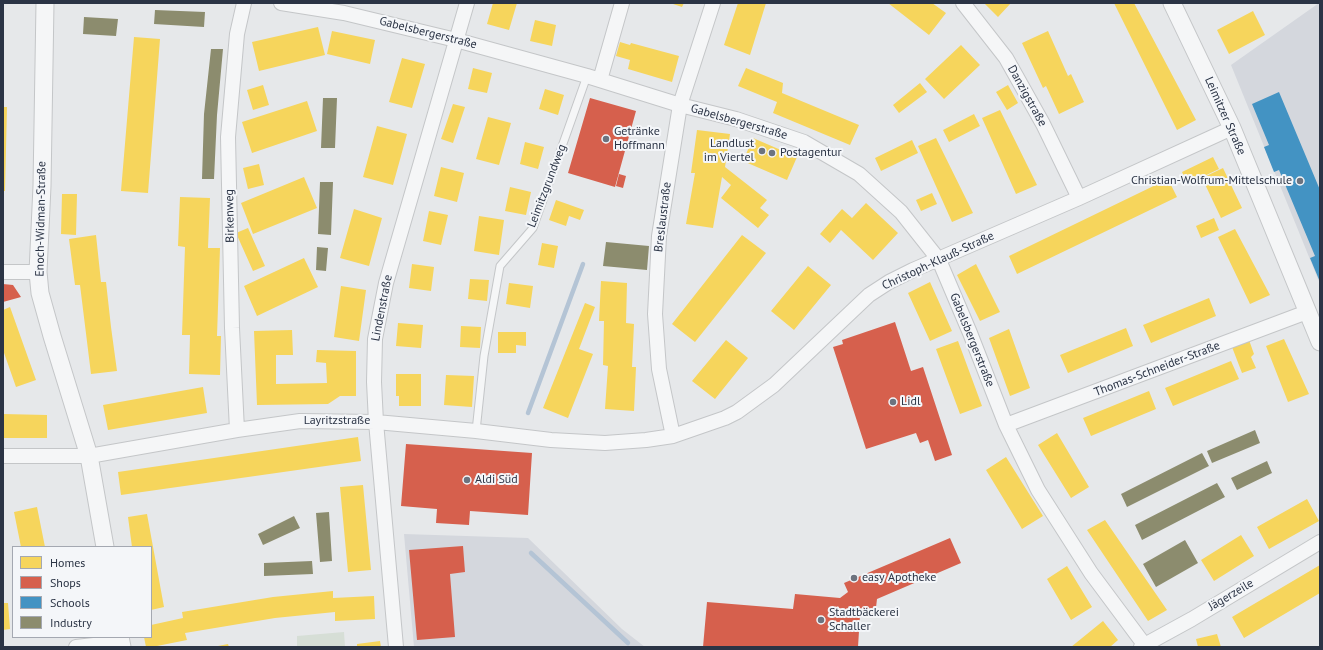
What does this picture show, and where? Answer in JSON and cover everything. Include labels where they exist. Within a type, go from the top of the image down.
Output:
[{"type":"street","name":"Enoch-Widman-Straße","points":[[44,3],[42,186],[38,272],[40,293],[90,456],[105,546]]},
{"type":"street","name":"Birkenweg","points":[[237,430],[232,328],[228,137],[237,34],[244,3]]},
{"type":"street","name":"Gabelsbergerstraße","points":[[281,3],[344,13],[456,40],[594,78],[680,105],[736,119],[804,142],[859,174],[901,212],[938,260],[970,333],[1006,426],[1038,490],[1091,573],[1144,646]]},
{"type":"street","name":"Lindenstraße","points":[[396,647],[376,422],[374,382],[375,339],[386,283],[467,3]]},
{"type":"street","name":"Leimitzgrundweg","points":[[594,78],[622,3]]},
{"type":"street","name":"Breslaustraße","points":[[673,436],[659,369],[655,314],[659,236],[680,105],[713,3]]},
{"type":"street","name":"Danzigstraße","points":[[963,3],[1006,58],[1043,124],[1079,198]]},
{"type":"street","name":"Leimitzer Straße","points":[[1172,3],[1232,128],[1320,342]]},
{"type":"street","name":"Christoph-Klauß-Straße","points":[[673,436],[725,418],[737,412],[774,384],[869,295],[890,282],[913,270],[1079,198],[1232,128]]},
{"type":"street","points":[[3,272],[38,272]]},
{"type":"street","name":"Thomas-Schneider-Straße","points":[[1006,426],[1308,312]]},
{"type":"street","name":"Layritzstraße","points":[[3,456],[90,456],[237,430],[300,421],[376,422],[476,431],[551,440],[605,443],[646,440],[673,436]]},
{"type":"street","name":"Jägerzeile","points":[[1144,646],[1320,542]]},
{"type":"street","points":[[76,647],[121,642]]},
{"type":"lane","name":"Leimitzgrundweg","points":[[476,431],[484,356],[500,266],[533,228],[594,78]]},
{"type":"shaded area","points":[[1320,3],[1320,284],[1231,65]]},
{"type":"shaded area","points":[[404,534],[528,538],[622,629],[645,647],[414,647]]},
{"type":"shaded area","points":[[344,632],[345,647],[297,647],[297,636]]},
{"type":"building: Homes","points":[[493,3],[517,3],[509,30],[487,24]]},
{"type":"building: Homes","points":[[670,3],[684,3],[682,7]]},
{"type":"building: Homes","points":[[738,3],[766,3],[750,55],[724,45]]},
{"type":"building: Homes","points":[[888,3],[932,3],[946,13],[929,35]]},
{"type":"building: Homes","points":[[984,3],[1011,3],[998,17]]},
{"type":"building: Homes","points":[[1114,3],[1134,3],[1196,120],[1177,130]]},
{"type":"building: Homes","points":[[1253,11],[1265,35],[1229,54],[1217,30]]},
{"type":"building: Homes","points":[[535,20],[556,25],[552,46],[530,41]]},
{"type":"building: Homes","points":[[318,27],[325,55],[259,71],[252,42]]},
{"type":"building: Homes","points":[[332,31],[375,40],[370,64],[327,54]]},
{"type":"building: Homes","points":[[1048,31],[1068,76],[1071,74],[1084,102],[1059,114],[1046,86],[1043,88],[1022,43]]},
{"type":"building: Homes","points":[[134,37],[160,39],[148,193],[121,191]]},
{"type":"building: Homes","points":[[620,42],[630,45],[631,43],[679,56],[672,82],[628,69],[630,60],[616,56]]},
{"type":"building: Homes","points":[[961,45],[980,65],[944,99],[925,79]]},
{"type":"building: Homes","points":[[402,58],[425,64],[412,108],[389,102]]},
{"type":"building: Homes","points":[[473,68],[492,73],[487,93],[468,89]]},
{"type":"building: Homes","points":[[746,68],[783,83],[782,93],[859,125],[850,145],[773,113],[777,102],[738,86]]},
{"type":"building: Homes","points":[[920,83],[927,92],[899,113],[893,105]]},
{"type":"building: Homes","points":[[263,85],[269,105],[253,110],[247,90]]},
{"type":"building: Homes","points":[[1008,85],[1018,103],[1007,110],[996,92]]},
{"type":"building: Homes","points":[[545,89],[564,95],[558,115],[539,109]]},
{"type":"building: Homes","points":[[307,101],[317,131],[252,153],[242,122]]},
{"type":"building: Homes","points":[[453,104],[465,107],[453,143],[441,139]]},
{"type":"building: Homes","points":[[3,107],[7,107],[5,191],[3,191]]},
{"type":"building: Homes","points":[[1000,110],[1037,185],[1016,194],[982,118]]},
{"type":"building: Homes","points":[[974,114],[980,126],[949,142],[943,130]]},
{"type":"building: Homes","points":[[488,117],[511,123],[499,165],[476,159]]},
{"type":"building: Homes","points":[[377,126],[407,134],[393,185],[363,177]]},
{"type":"building: Homes","points":[[697,130],[730,134],[725,167],[767,200],[760,208],[769,215],[758,228],[721,198],[731,185],[722,177],[713,228],[686,224],[695,173],[691,173]]},
{"type":"building: Homes","points":[[753,138],[797,157],[787,180],[743,161]]},
{"type":"building: Homes","points":[[936,138],[973,213],[952,222],[918,146]]},
{"type":"building: Homes","points":[[912,140],[918,153],[881,171],[875,158]]},
{"type":"building: Homes","points":[[525,142],[544,147],[538,169],[520,164]]},
{"type":"building: Homes","points":[[1213,157],[1219,169],[1187,183],[1182,172]]},
{"type":"building: Homes","points":[[259,164],[264,185],[248,189],[243,168]]},
{"type":"building: Homes","points":[[441,167],[464,173],[457,202],[434,196]]},
{"type":"building: Homes","points":[[1223,168],[1242,208],[1221,218],[1202,178]]},
{"type":"building: Homes","points":[[304,177],[317,208],[253,234],[241,203]]},
{"type":"building: Homes","points":[[1168,179],[1177,197],[1017,274],[1009,256]]},
{"type":"building: Homes","points":[[510,187],[531,192],[526,215],[505,211]]},
{"type":"building: Homes","points":[[932,193],[937,204],[921,211],[916,200]]},
{"type":"building: Homes","points":[[62,194],[77,194],[76,235],[61,234]]},
{"type":"building: Homes","points":[[180,197],[210,198],[208,248],[220,248],[217,336],[221,336],[220,375],[189,374],[190,335],[182,335],[185,247],[178,246]]},
{"type":"building: Homes","points":[[556,200],[584,210],[580,220],[569,216],[566,226],[549,220]]},
{"type":"building: Homes","points":[[866,203],[898,233],[873,260],[841,230],[830,243],[820,234],[842,209],[852,218]]},
{"type":"building: Homes","points":[[354,209],[382,218],[369,266],[340,258]]},
{"type":"building: Homes","points":[[429,211],[448,215],[441,245],[423,241]]},
{"type":"building: Homes","points":[[479,216],[504,220],[499,255],[474,251]]},
{"type":"building: Homes","points":[[1214,218],[1219,230],[1201,238],[1196,226]]},
{"type":"building: Homes","points":[[248,228],[265,266],[253,271],[236,233]]},
{"type":"building: Homes","points":[[1235,229],[1270,295],[1250,304],[1218,237]]},
{"type":"building: Homes","points":[[96,235],[101,282],[106,282],[117,371],[91,374],[80,285],[75,285],[69,239]]},
{"type":"building: Homes","points":[[742,235],[766,253],[695,342],[672,324]]},
{"type":"building: Homes","points":[[542,243],[558,246],[554,268],[538,265]]},
{"type":"building: Homes","points":[[304,258],[318,287],[257,316],[244,286]]},
{"type":"building: Homes","points":[[412,264],[434,267],[431,291],[409,288]]},
{"type":"building: Homes","points":[[976,264],[1000,312],[980,321],[957,275]]},
{"type":"building: Homes","points":[[808,266],[831,285],[794,330],[771,311]]},
{"type":"building: Homes","points":[[470,279],[489,280],[487,301],[468,299]]},
{"type":"building: Homes","points":[[601,281],[627,283],[626,323],[634,324],[632,367],[636,367],[634,411],[605,409],[608,366],[603,365],[604,321],[599,321]]},
{"type":"building: Homes","points":[[930,282],[952,331],[930,341],[908,293]]},
{"type":"building: Homes","points":[[509,283],[533,286],[530,308],[506,304]]},
{"type":"building: Homes","points":[[341,286],[366,290],[359,341],[334,337]]},
{"type":"building: Homes","points":[[1209,298],[1216,316],[1151,343],[1143,325]]},
{"type":"building: Homes","points":[[585,303],[595,307],[579,349],[593,354],[568,418],[543,408]]},
{"type":"building: Homes","points":[[10,307],[36,380],[16,387],[3,350],[3,310]]},
{"type":"building: Homes","points":[[398,323],[423,325],[421,348],[396,346]]},
{"type":"building: Homes","points":[[461,326],[481,327],[480,348],[460,347]]},
{"type":"building: Homes","points":[[1126,328],[1133,346],[1068,373],[1060,355]]},
{"type":"building: Homes","points":[[1009,329],[1030,388],[1010,396],[989,338]]},
{"type":"building: Homes","points":[[292,330],[293,355],[276,355],[276,384],[327,383],[326,363],[316,362],[317,350],[356,351],[356,396],[340,396],[328,404],[257,405],[254,331]]},
{"type":"building: Homes","points":[[498,332],[526,332],[526,346],[516,345],[516,353],[498,353]]},
{"type":"building: Homes","points":[[1284,339],[1309,394],[1288,402],[1266,346]]},
{"type":"building: Homes","points":[[726,340],[748,358],[715,399],[692,381]]},
{"type":"building: Homes","points":[[1249,340],[1254,354],[1251,357],[1256,368],[1242,373],[1232,347]]},
{"type":"building: Homes","points":[[958,341],[982,406],[960,414],[936,349]]},
{"type":"building: Homes","points":[[1231,361],[1239,379],[1173,406],[1165,388]]},
{"type":"building: Homes","points":[[396,374],[421,374],[421,406],[399,406],[399,396],[396,396]]},
{"type":"building: Homes","points":[[446,375],[474,376],[472,407],[444,405]]},
{"type":"building: Homes","points":[[203,387],[207,413],[108,430],[103,405]]},
{"type":"building: Homes","points":[[1149,391],[1156,409],[1091,436],[1083,418]]},
{"type":"building: Homes","points":[[3,414],[47,415],[47,438],[3,438]]},
{"type":"building: Homes","points":[[1057,433],[1089,487],[1071,498],[1038,445]]},
{"type":"building: Homes","points":[[358,437],[361,461],[121,495],[118,472]]},
{"type":"building: Homes","points":[[1006,457],[1043,516],[1022,529],[986,470]]},
{"type":"building: Homes","points":[[363,485],[371,570],[348,572],[340,487]]},
{"type":"building: Homes","points":[[1307,499],[1319,521],[1269,549],[1257,527]]},
{"type":"building: Homes","points":[[37,507],[45,546],[21,546],[14,512]]},
{"type":"building: Homes","points":[[147,514],[164,607],[152,610],[152,546],[132,546],[128,517]]},
{"type":"building: Homes","points":[[1105,520],[1167,610],[1148,621],[1087,530]]},
{"type":"building: Homes","points":[[1241,535],[1254,556],[1214,581],[1201,560]]},
{"type":"building: Homes","points":[[1320,565],[1320,593],[1244,638],[1232,617]]},
{"type":"building: Homes","points":[[1067,566],[1092,607],[1071,620],[1047,579]]},
{"type":"building: Homes","points":[[333,591],[333,598],[374,596],[375,619],[335,621],[335,612],[275,618],[185,633],[187,640],[146,647],[144,638],[152,638],[152,625],[183,618],[182,612],[273,597]]},
{"type":"building: Homes","points":[[3,603],[8,603],[10,629],[3,630]]},
{"type":"building: Homes","points":[[1103,621],[1118,640],[1110,647],[1071,647]]},
{"type":"building: Homes","points":[[1217,634],[1221,647],[1198,647],[1196,639]]},
{"type":"building: Homes","points":[[380,641],[381,647],[357,647],[357,644]]},
{"type":"building: Homes","points":[[228,644],[229,647],[218,647],[218,646]]},
{"type":"building: Shops","points":[[590,98],[636,111],[615,187],[568,173]]},
{"type":"building: Shops","points":[[619,174],[626,176],[623,188],[616,186]]},
{"type":"building: Shops","points":[[3,284],[13,285],[21,297],[3,302]]},
{"type":"building: Shops","name":"Lidl","points":[[895,322],[911,371],[923,367],[952,455],[935,461],[928,440],[920,443],[916,433],[866,449],[833,347],[843,344],[842,340]]},
{"type":"building: Shops","name":"Aldi Süd","points":[[406,444],[532,453],[528,515],[470,511],[469,525],[436,523],[437,509],[401,506]]},
{"type":"building: Shops","points":[[950,538],[961,563],[877,599],[875,616],[860,615],[858,647],[703,647],[707,602],[793,609],[795,594],[840,598],[848,592],[844,583]]},
{"type":"building: Shops","points":[[463,546],[465,572],[450,574],[455,637],[417,640],[409,550]]},
{"type":"building: Schools","name":"Christian-Wolfrum-Mittelschule","points":[[1279,92],[1320,190],[1320,282],[1310,258],[1315,256],[1279,170],[1274,172],[1264,147],[1269,145],[1252,104]]},
{"type":"building: Industry","points":[[155,10],[205,12],[204,27],[154,24]]},
{"type":"building: Industry","points":[[84,17],[118,19],[116,36],[83,34]]},
{"type":"building: Industry","points":[[211,49],[223,49],[217,115],[214,179],[202,179],[204,114]]},
{"type":"building: Industry","points":[[323,98],[337,98],[335,148],[321,148]]},
{"type":"building: Industry","points":[[320,182],[333,182],[331,235],[318,234]]},
{"type":"building: Industry","points":[[606,242],[649,246],[647,270],[603,266]]},
{"type":"building: Industry","points":[[317,247],[328,248],[326,271],[316,270]]},
{"type":"building: Industry","points":[[1255,430],[1260,443],[1212,463],[1207,451]]},
{"type":"building: Industry","points":[[1202,453],[1209,466],[1127,507],[1121,494]]},
{"type":"building: Industry","points":[[1267,461],[1272,473],[1237,490],[1231,478]]},
{"type":"building: Industry","points":[[1217,483],[1225,497],[1142,540],[1135,525]]},
{"type":"building: Industry","points":[[329,512],[332,561],[320,562],[316,513]]},
{"type":"building: Industry","points":[[294,516],[300,528],[263,545],[258,534]]},
{"type":"building: Industry","points":[[1185,540],[1198,563],[1156,587],[1143,564]]},
{"type":"building: Industry","points":[[312,561],[313,574],[264,576],[264,563]]},
{"type":"waterway","points":[[528,413],[583,264]]},
{"type":"waterway","points":[[531,553],[628,643]]},
{"type":"place","name":"Getränke Hoffmann","points":[[606,139]]},
{"type":"place","name":"Landlust im Viertel","points":[[762,151]]},
{"type":"place","name":"Postagentur","points":[[772,153]]},
{"type":"place","name":"Christian-Wolfrum-Mittelschule","points":[[1300,181]]},
{"type":"place","name":"Lidl","points":[[893,402]]},
{"type":"place","name":"Aldi Süd","points":[[467,480]]},
{"type":"place","name":"easy Apotheke","points":[[854,578]]},
{"type":"place","name":"Stadtbäckerei Schaller","points":[[821,620]]}]
